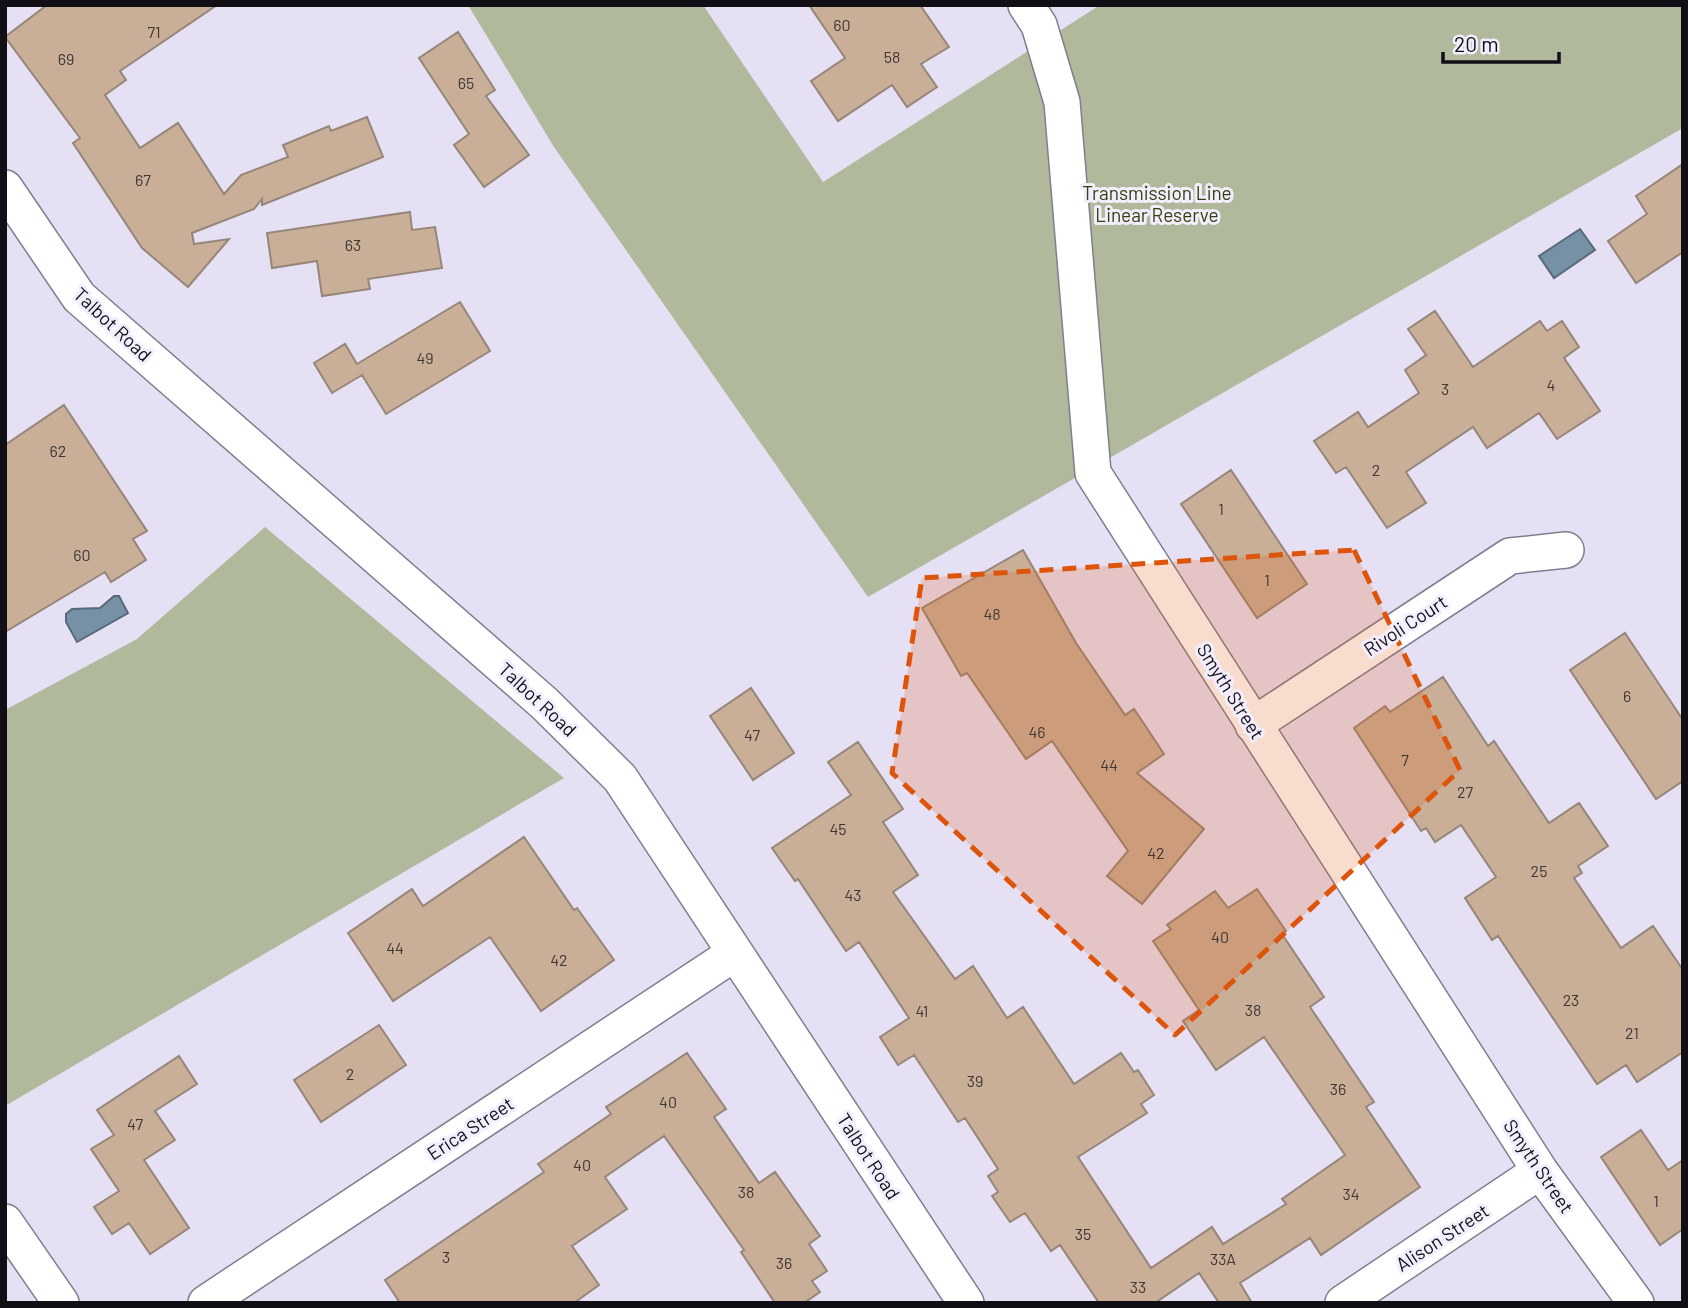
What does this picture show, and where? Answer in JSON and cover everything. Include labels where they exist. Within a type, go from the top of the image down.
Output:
[{"type":"street","name":"Smyth Street","points":[[1026,5],[1039,25],[1062,102],[1093,473],[1540,1171],[1636,1303]]},
{"type":"street","name":"Talbot Road","points":[[5,188],[79,297],[544,702],[620,778],[966,1303]]},
{"type":"street","name":"Rivoli Court","points":[[1252,725],[1510,556],[1566,550]]},
{"type":"street","name":"Erica Street","points":[[206,1303],[735,953]]},
{"type":"street","name":"Alison Street","points":[[1343,1303],[1540,1171]]},
{"type":"street","points":[[5,1222],[61,1303]]},
{"type":"highlighted area","points":[[1354,550],[1460,770],[1175,1035],[892,773],[922,578]]},
{"type":"green space","name":"Transmission Line Linear Reserve","points":[[468,5],[703,5],[823,182],[1100,5],[1683,5],[1683,128],[868,597],[554,147]]},
{"type":"green space","points":[[265,527],[564,778],[5,1106],[5,710],[137,639]]},
{"type":"water","points":[[1580,229],[1595,250],[1554,278],[1539,256]]},
{"type":"water","points":[[114,596],[119,596],[128,613],[77,642],[66,622],[66,614],[72,609],[100,608]]},
{"type":"building","points":[[47,5],[217,5],[120,71],[126,80],[105,95],[140,148],[178,123],[224,194],[241,175],[288,157],[283,145],[329,126],[331,131],[367,117],[383,157],[262,205],[262,199],[254,209],[192,233],[194,244],[229,239],[188,287],[142,248],[73,143],[80,138],[5,37]]},
{"type":"building","points":[[809,5],[920,5],[949,47],[921,64],[937,87],[907,107],[892,85],[838,121],[811,81],[845,58]]},
{"type":"building","points":[[458,32],[495,90],[486,96],[529,155],[484,187],[454,145],[469,134],[419,58]]},
{"type":"building","points":[[1683,164],[1683,252],[1636,283],[1608,241],[1647,214],[1636,196]]},
{"type":"building","points":[[410,212],[412,230],[435,227],[442,268],[368,279],[370,289],[322,296],[317,261],[272,268],[267,233]]},
{"type":"building","points":[[460,302],[490,351],[386,414],[362,375],[332,393],[314,363],[345,344],[357,364]]},
{"type":"building","points":[[1435,311],[1473,367],[1540,321],[1547,331],[1562,321],[1579,347],[1564,358],[1600,411],[1557,439],[1539,413],[1487,448],[1473,427],[1406,472],[1426,503],[1387,528],[1346,467],[1336,473],[1314,441],[1358,412],[1368,427],[1419,393],[1405,370],[1426,355],[1408,329]]},
{"type":"building","points":[[64,405],[147,531],[133,539],[146,560],[111,582],[105,572],[5,632],[5,445]]},
{"type":"building","points":[[1231,470],[1307,584],[1257,618],[1181,504]]},
{"type":"building","points":[[1023,550],[1076,643],[1125,715],[1134,709],[1164,754],[1137,773],[1204,829],[1142,904],[1107,876],[1128,851],[1052,741],[1026,759],[967,673],[961,676],[922,608]]},
{"type":"building","points":[[1625,633],[1683,720],[1683,781],[1656,799],[1570,670]]},
{"type":"building","points":[[1443,677],[1488,746],[1494,741],[1549,823],[1579,803],[1608,846],[1578,866],[1582,873],[1574,878],[1621,948],[1653,926],[1683,970],[1683,1052],[1637,1082],[1626,1065],[1597,1084],[1498,936],[1492,940],[1465,898],[1496,877],[1461,825],[1435,842],[1426,828],[1421,831],[1354,728],[1385,706],[1390,712]]},
{"type":"building","points":[[751,688],[794,753],[753,780],[710,716]]},
{"type":"building","points":[[858,742],[903,809],[883,822],[918,875],[893,892],[955,979],[973,966],[1007,1018],[1023,1007],[1074,1084],[1121,1053],[1134,1072],[1138,1070],[1154,1095],[1141,1104],[1147,1113],[1078,1157],[1151,1268],[1212,1227],[1223,1244],[1286,1204],[1282,1199],[1345,1155],[1264,1037],[1216,1070],[1183,1021],[1199,1010],[1153,941],[1171,929],[1167,925],[1215,891],[1228,908],[1257,889],[1286,931],[1282,934],[1324,997],[1310,1007],[1374,1102],[1366,1107],[1420,1187],[1321,1255],[1310,1238],[1240,1283],[1252,1303],[1219,1303],[1199,1273],[1155,1303],[1099,1303],[1060,1245],[1051,1251],[1025,1213],[1010,1222],[992,1196],[998,1192],[988,1176],[998,1169],[965,1118],[958,1122],[914,1055],[898,1065],[880,1037],[909,1018],[859,942],[846,951],[798,879],[795,881],[772,848],[851,795],[828,762]]},
{"type":"building","points":[[524,837],[574,910],[577,908],[614,960],[541,1011],[490,937],[393,1001],[348,933],[412,889],[423,906]]},
{"type":"building","points":[[379,1025],[406,1065],[321,1122],[294,1080]]},
{"type":"building","points":[[687,1053],[726,1109],[714,1117],[759,1183],[775,1172],[820,1236],[809,1244],[827,1271],[812,1281],[820,1292],[804,1303],[775,1303],[741,1252],[744,1250],[664,1136],[605,1177],[627,1209],[572,1246],[599,1285],[574,1303],[400,1303],[385,1280],[544,1172],[538,1164],[611,1114],[606,1107]]},
{"type":"building","points":[[179,1056],[197,1084],[155,1111],[175,1140],[144,1160],[189,1228],[150,1254],[129,1223],[112,1234],[94,1207],[119,1191],[91,1149],[114,1135],[97,1110]]},
{"type":"building","points":[[1641,1130],[1668,1170],[1683,1160],[1683,1229],[1660,1245],[1601,1157]]}]
